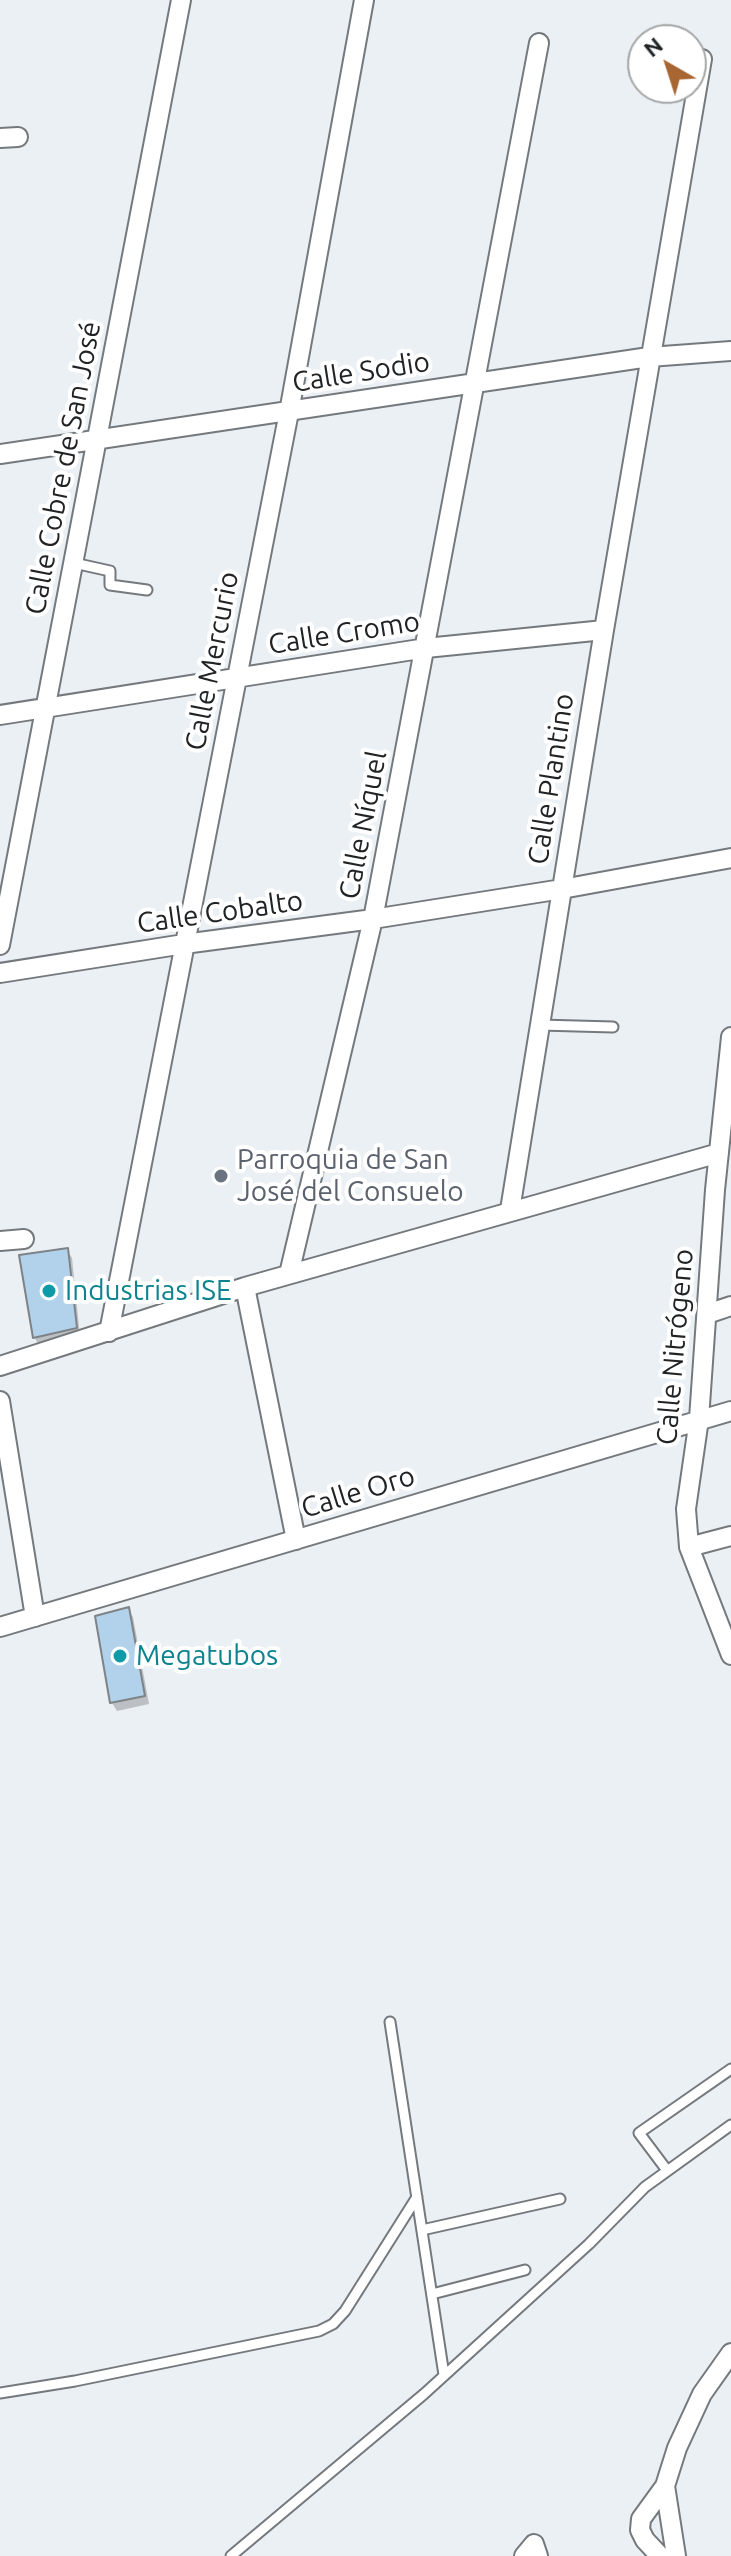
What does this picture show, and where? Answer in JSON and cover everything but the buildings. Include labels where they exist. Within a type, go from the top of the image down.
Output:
[{"type":"street","name":"Calle Cobre de San José","points":[[0,945],[181,0]]},
{"type":"street","name":"Calle Mercurio","points":[[109,1332],[289,412],[364,0]]},
{"type":"street","name":"Calle Níquel","points":[[289,1274],[373,919],[539,43]]},
{"type":"street","name":"Calle Plantino","points":[[510,1210],[649,357],[694,104]]},
{"type":"street","name":"Calle Sodio","points":[[0,454],[649,357],[731,351]]},
{"type":"street","name":"Calle Cromo","points":[[0,715],[426,648],[604,630]]},
{"type":"street","name":"Calle Cobalto","points":[[0,973],[373,919],[731,858]]},
{"type":"street","name":"Calle Nitrógeno","points":[[730,1648],[689,1547],[686,1509],[699,1419],[707,1314],[723,1188],[719,1153],[731,1037]]},
{"type":"street","points":[[0,1366],[245,1287],[719,1153]]},
{"type":"street","points":[[0,1241],[24,1239]]},
{"type":"street","points":[[245,1287],[296,1540]]},
{"type":"street","points":[[707,1314],[731,1306]]},
{"type":"street","points":[[0,1401],[35,1617]]},
{"type":"street","name":"Calle Oro","points":[[0,1627],[731,1411]]},
{"type":"street","points":[[689,1547],[731,1536]]},
{"type":"street","points":[[660,2556],[645,2540],[640,2530],[641,2519],[665,2486],[677,2448],[702,2394],[730,2355]]},
{"type":"street","points":[[665,2486],[676,2556]]},
{"type":"lane","points":[[74,563],[110,571],[110,585],[147,590]]},
{"type":"lane","points":[[540,1025],[613,1027]]},
{"type":"lane","points":[[390,2022],[444,2375]]},
{"type":"lane","points":[[666,2169],[639,2133],[731,2069]]},
{"type":"lane","points":[[231,2556],[444,2375],[666,2169],[731,2125]]},
{"type":"lane","points":[[0,2393],[75,2381],[319,2331],[333,2324],[345,2311],[417,2197]]},
{"type":"lane","points":[[422,2230],[560,2199]]},
{"type":"lane","points":[[432,2294],[525,2270]]},
{"type":"place","name":"Parroquia de San José del Consuelo","points":[[221,1176]]},
{"type":"place","name":"Industrias ISE","points":[[49,1291]]},
{"type":"place","name":"Megatubos","points":[[120,1656]]}]
